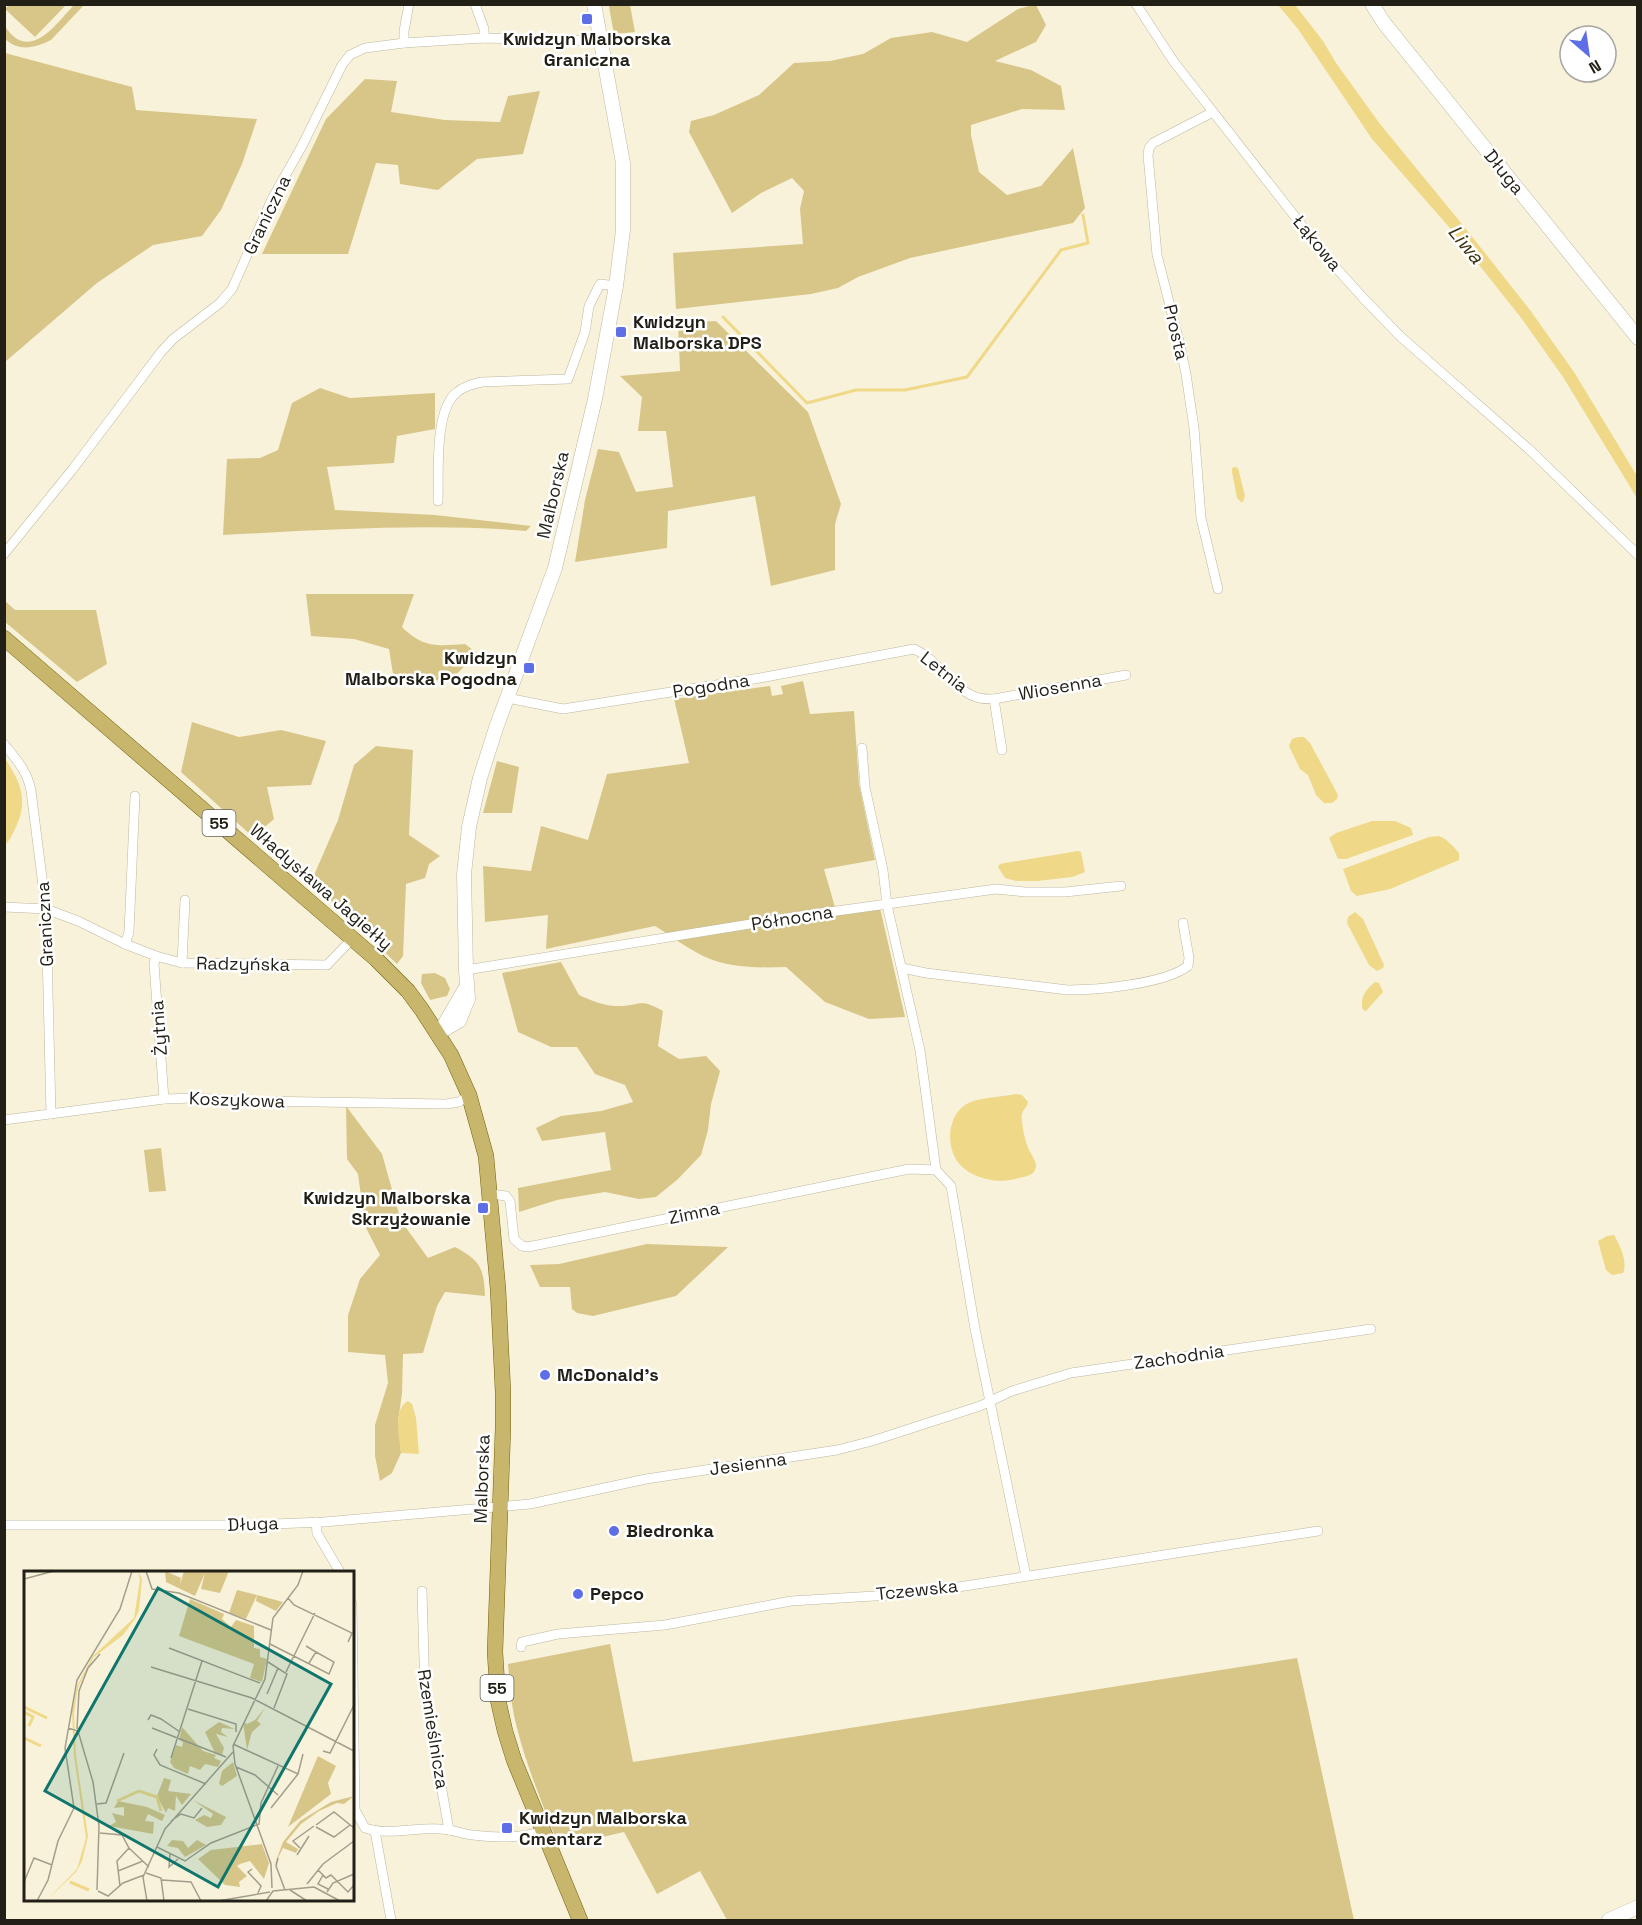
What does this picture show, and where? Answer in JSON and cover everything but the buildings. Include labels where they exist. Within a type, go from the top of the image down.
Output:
[{"type":"main road","name":"Władysława Jagiełły","points":[[4,638],[352,939],[408,991],[427,1015],[438,1034]]},
{"type":"main road","name":"Malborska","points":[[438,1034],[451,1055],[469,1095],[486,1156],[491,1194],[503,1428],[495,1652],[498,1700],[504,1731],[514,1760],[580,1920]]},
{"type":"street","points":[[404,43],[409,4]]},
{"type":"street","points":[[475,4],[484,29],[484,38]]},
{"type":"street","name":"Łąkowa","points":[[1136,4],[1174,62],[1329,260],[1365,300],[1401,337],[1531,451],[1638,555]]},
{"type":"street","name":"Długa","points":[[1372,4],[1384,23],[1638,338]]},
{"type":"street","name":"Malborska","points":[[438,1034],[459,1021],[468,999],[464,874],[470,827],[480,778],[555,568],[596,399],[616,286],[623,230],[623,163],[600,40],[596,5]]},
{"type":"street","name":"Graniczna","points":[[4,554],[161,352],[173,339],[220,303],[232,289],[272,199],[302,146],[342,65],[350,54],[365,48],[404,43],[484,38],[600,40]]},
{"type":"street","name":"Prosta","points":[[1213,112],[1153,143],[1148,155],[1157,255],[1179,341],[1189,395],[1194,428],[1200,518],[1218,589]]},
{"type":"street","points":[[438,501],[442,422],[446,405],[468,385],[482,382],[568,379],[585,332],[589,306],[600,284],[616,286]]},
{"type":"street","name":"Pogodna","points":[[507,698],[563,709],[760,678],[914,649]]},
{"type":"street","name":"Letnia","points":[[914,649],[923,653],[965,690],[979,698],[994,699]]},
{"type":"street","name":"Wiosenna","points":[[994,699],[1126,675]]},
{"type":"street","points":[[994,699],[1002,750]]},
{"type":"street","name":"Graniczna","points":[[4,744],[29,779],[46,909],[51,1114]]},
{"type":"street","points":[[862,748],[865,787],[883,870],[886,905],[920,1050],[936,1170],[951,1186],[975,1329],[1026,1576]]},
{"type":"street","points":[[125,944],[129,932],[135,796]]},
{"type":"street","name":"Północna","points":[[466,970],[793,917],[996,889],[1065,892],[1121,886]]},
{"type":"street","points":[[182,963],[185,900]]},
{"type":"street","name":"Radzyńska","points":[[4,907],[46,909],[78,921],[125,944],[182,963],[327,965],[352,939]]},
{"type":"street","points":[[902,968],[1068,990],[1091,990],[1164,978],[1180,972],[1188,966],[1189,958],[1183,923]]},
{"type":"street","name":"Żytnia","points":[[156,956],[154,964],[164,1100]]},
{"type":"street","name":"Malborska","points":[[438,1034],[466,986]]},
{"type":"street","points":[[427,1015],[450,1014]]},
{"type":"street","name":"Koszykowa","points":[[4,1120],[195,1098],[446,1104],[459,1102],[469,1095]]},
{"type":"street","name":"Zimna","points":[[491,1194],[506,1196],[510,1201],[514,1239],[522,1246],[528,1247],[909,1169],[936,1170]]},
{"type":"street","name":"Zachodnia","points":[[990,1401],[1012,1391],[1071,1373],[1371,1329]]},
{"type":"street","name":"Jesienna","points":[[501,1506],[530,1504],[616,1485],[837,1450],[882,1438],[990,1401]]},
{"type":"street","name":"Długa","points":[[4,1526],[239,1525],[316,1522],[501,1506]]},
{"type":"street","points":[[316,1522],[317,1533],[339,1571]]},
{"type":"street","name":"Tczewska","points":[[521,1647],[522,1642],[558,1634],[665,1625],[791,1601],[908,1594],[1318,1531]]},
{"type":"street","name":"Rzemieślnicza","points":[[422,1591],[425,1695],[449,1830]]},
{"type":"street","points":[[354,1707],[356,1810],[365,1828],[375,1831],[449,1830],[473,1835],[516,1836],[543,1831]]},
{"type":"street","points":[[375,1831],[391,1920]]},
{"type":"street","points":[[1609,1920],[1638,1907]]},
{"type":"shaded area","points":[[611,4],[630,5],[635,32],[614,34],[609,7]]},
{"type":"shaded area","points":[[9,5],[66,5],[35,37],[5,9]]},
{"type":"shaded area","points":[[74,5],[84,5],[51,40],[39,45],[21,47],[5,39],[5,26],[14,37],[23,41],[33,41],[42,37]]},
{"type":"shaded area","points":[[1036,5],[1046,25],[1036,42],[995,61],[1031,70],[1061,86],[1065,110],[1022,109],[971,125],[971,135],[979,172],[1007,195],[1041,186],[1073,148],[1085,208],[1073,223],[910,258],[858,277],[838,288],[811,294],[676,309],[673,253],[803,244],[800,209],[804,191],[792,178],[761,193],[732,213],[689,132],[691,121],[714,115],[759,95],[794,63],[830,61],[863,54],[891,38],[932,32],[967,42],[1018,9]]},
{"type":"shaded area","points":[[5,53],[132,87],[136,110],[257,119],[242,164],[221,210],[202,236],[153,245],[97,283],[5,362]]},
{"type":"shaded area","points":[[365,79],[397,81],[391,112],[445,120],[500,122],[508,96],[540,91],[523,154],[477,159],[438,190],[400,184],[398,165],[376,163],[348,254],[262,254],[326,119]]},
{"type":"shaded area","points":[[716,321],[808,412],[841,504],[835,524],[835,570],[771,586],[755,496],[668,511],[667,548],[575,562],[585,500],[598,449],[619,452],[636,492],[673,487],[666,431],[638,431],[642,397],[620,376],[680,371],[678,323]]},
{"type":"shaded area","points":[[320,388],[350,398],[435,393],[435,429],[397,436],[394,463],[327,467],[335,510],[435,515],[531,526],[526,531],[412,527],[223,535],[227,459],[260,458],[278,450],[292,403]]},
{"type":"shaded area","points":[[306,594],[414,594],[402,627],[424,642],[438,645],[465,644],[477,653],[449,682],[393,674],[389,649],[354,639],[311,636]]},
{"type":"shaded area","points":[[5,601],[15,610],[96,610],[107,664],[77,682],[5,622]]},
{"type":"shaded area","points":[[803,681],[810,714],[854,711],[859,784],[875,860],[824,869],[837,914],[880,908],[905,1017],[869,1019],[825,1002],[786,967],[744,966],[713,960],[655,926],[546,949],[548,915],[485,922],[483,866],[531,871],[541,826],[588,840],[607,774],[689,763],[674,699],[770,686],[772,696],[783,694],[781,686]]},
{"type":"shaded area","points":[[192,722],[239,737],[281,730],[326,741],[311,785],[267,787],[274,819],[253,837],[181,772]]},
{"type":"shaded area","points":[[376,746],[413,750],[409,835],[440,856],[429,864],[425,878],[406,884],[403,956],[397,964],[311,882],[338,820],[354,765]]},
{"type":"shaded area","points":[[497,761],[519,767],[512,813],[483,813]]},
{"type":"shaded area","points":[[561,962],[579,995],[607,1005],[624,1006],[644,1003],[663,1011],[658,1046],[679,1059],[706,1056],[720,1071],[701,1155],[678,1179],[656,1197],[639,1199],[605,1192],[557,1200],[519,1212],[518,1188],[611,1170],[605,1132],[542,1141],[536,1128],[561,1116],[601,1111],[633,1102],[625,1085],[595,1074],[577,1047],[551,1047],[518,1032],[502,973]]},
{"type":"shaded area","points":[[435,973],[445,978],[450,989],[447,996],[430,1000],[421,983],[422,974]]},
{"type":"shaded area","points":[[346,1106],[382,1154],[401,1221],[428,1258],[455,1247],[470,1256],[482,1272],[485,1296],[445,1292],[437,1306],[423,1353],[403,1354],[402,1394],[398,1421],[401,1453],[392,1473],[380,1481],[375,1456],[375,1425],[388,1383],[385,1355],[348,1352],[348,1315],[360,1279],[380,1255],[365,1226],[358,1174],[347,1159]]},
{"type":"shaded area","points":[[161,1148],[166,1191],[149,1192],[144,1150]]},
{"type":"shaded area","points":[[647,1244],[728,1247],[676,1296],[593,1316],[577,1313],[572,1309],[570,1287],[540,1287],[530,1265],[559,1264]]},
{"type":"shaded area","points":[[610,1644],[633,1762],[1297,1658],[1354,1920],[727,1920],[700,1871],[657,1894],[624,1832],[559,1847],[520,1740],[513,1710],[508,1664]]},
{"type":"water","name":"Liwa","points":[[1278,5],[1295,5],[1323,41],[1380,124],[1530,310],[1574,372],[1637,476],[1637,498],[1563,377],[1522,319],[1449,227],[1372,139],[1298,29]]},
{"type":"water","points":[[1232,468],[1238,468],[1245,496],[1243,502],[1237,498],[1232,472]]},
{"type":"water","points":[[1304,737],[1310,743],[1338,795],[1332,803],[1324,803],[1316,795],[1308,775],[1300,769],[1289,746],[1292,739]]},
{"type":"water","points":[[4,757],[19,784],[22,800],[19,819],[5,845]]},
{"type":"water","points":[[1372,821],[1395,821],[1411,828],[1413,835],[1346,859],[1338,859],[1329,838],[1336,833]]},
{"type":"water","points":[[1439,836],[1448,841],[1459,853],[1459,860],[1390,889],[1357,896],[1351,891],[1343,869],[1429,837]]},
{"type":"water","points":[[1081,852],[1085,872],[1072,877],[1016,881],[1005,878],[998,867],[1000,864]]},
{"type":"water","points":[[1355,912],[1363,919],[1384,965],[1377,971],[1369,965],[1347,923],[1348,917]]},
{"type":"water","points":[[1375,982],[1379,983],[1383,992],[1366,1011],[1363,1010],[1364,994]]},
{"type":"water","points":[[1016,1094],[1022,1095],[1028,1102],[1022,1116],[1023,1129],[1028,1148],[1036,1164],[1035,1170],[1026,1176],[1001,1181],[972,1174],[957,1161],[953,1153],[950,1138],[955,1116],[964,1105],[971,1102]]},
{"type":"water","points":[[1614,1235],[1625,1264],[1623,1273],[1612,1275],[1606,1270],[1598,1241]]},
{"type":"water","points":[[408,1401],[412,1404],[416,1418],[419,1454],[401,1453],[398,1417],[403,1405]]},
{"type":"waterway","points":[[723,317],[807,403],[856,390],[905,390],[967,377],[1061,250],[1088,243],[1083,215]]},
{"type":"place","name":"Kwidzyn Malborska Graniczna","points":[[587,19]]},
{"type":"place","name":"Kwidzyn Malborska DPS","points":[[621,332]]},
{"type":"place","name":"Kwidzyn Malborska Pogodna","points":[[529,668]]},
{"type":"place","name":"Kwidzyn Malborska Skrzyżowanie","points":[[483,1208]]},
{"type":"place","name":"McDonald's","points":[[545,1375]]},
{"type":"place","name":"Biedronka","points":[[614,1531]]},
{"type":"place","name":"Pepco","points":[[578,1594]]},
{"type":"place","name":"Kwidzyn Malborska Cmentarz","points":[[507,1828]]}]
